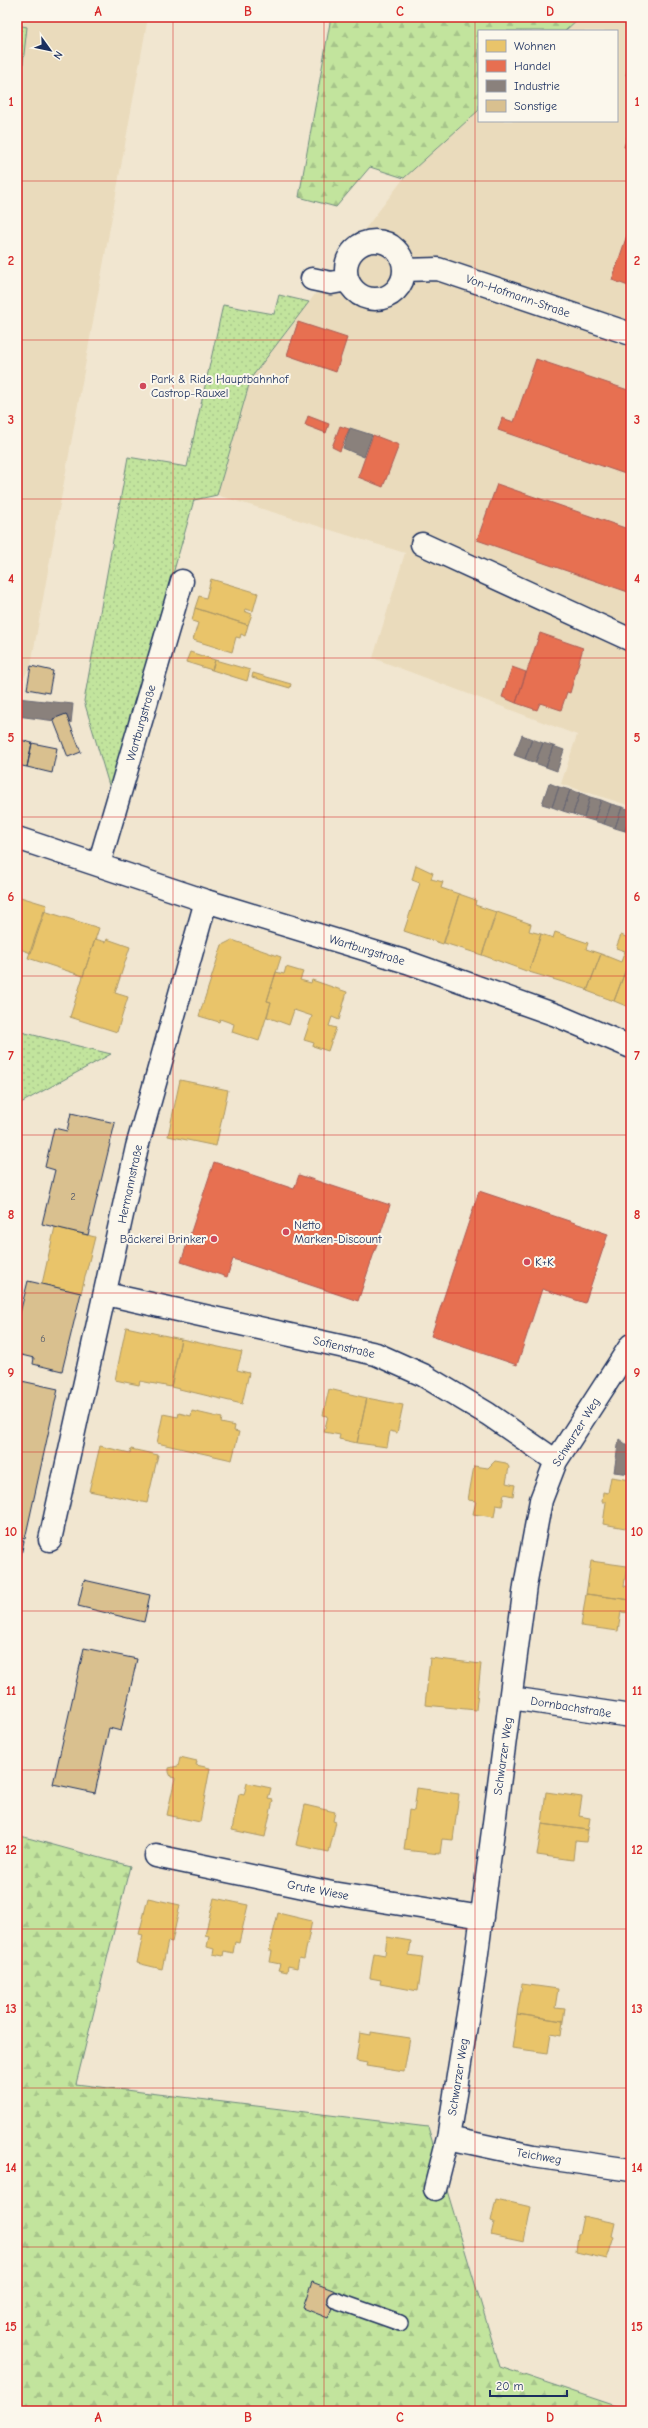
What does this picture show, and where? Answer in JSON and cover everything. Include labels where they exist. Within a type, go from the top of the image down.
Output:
[{"type":"street","points":[[375,240],[392,246],[403,261],[404,270],[397,289],[389,295],[379,299],[360,295],[352,289],[347,280],[347,261],[357,246],[366,242],[375,240]]},
{"type":"street","name":"Von-Hofmann-Straße","points":[[404,270],[438,269],[631,334]]},
{"type":"street","points":[[312,279],[331,283],[347,280]]},
{"type":"street","points":[[422,544],[631,640]]},
{"type":"street","name":"Wartburgstraße","points":[[99,864],[182,582]]},
{"type":"street","name":"Wartburgstraße","points":[[17,838],[99,864],[206,901],[407,962],[556,1015],[631,1047]]},
{"type":"street","name":"Hermannstraße","points":[[50,1540],[106,1294],[137,1148],[206,901]]},
{"type":"street","name":"Sofienstraße","points":[[106,1294],[376,1354],[423,1375],[488,1414],[556,1461]]},
{"type":"street","name":"Schwarzer Weg","points":[[434,2189],[448,2138],[482,1917],[512,1698],[525,1586],[541,1500],[556,1461],[631,1345]]},
{"type":"street","name":"Dornbachstraße","points":[[512,1698],[631,1716]]},
{"type":"street","name":"Grute Wiese","points":[[156,1856],[332,1894],[482,1917]]},
{"type":"street","name":"Teichweg","points":[[448,2138],[533,2156],[631,2170]]},
{"type":"lane","points":[[335,2300],[400,2323]]},
{"type":"shaded area","points":[[17,17],[148,17],[31,665],[17,690]]},
{"type":"shaded area","points":[[580,17],[631,17],[631,806],[561,784],[577,735],[373,658],[405,553],[217,495],[251,378],[404,178],[478,111],[478,122],[618,122],[618,30],[566,30]]},
{"type":"green space","points":[[331,17],[580,17],[566,30],[478,30],[478,111],[404,178],[370,167],[336,207],[299,197]]},
{"type":"green space","points":[[17,25],[27,27],[17,117]]},
{"type":"green space","points":[[279,295],[309,302],[251,378],[217,495],[194,500],[111,792],[84,701],[128,457],[187,467],[223,305],[274,314]]},
{"type":"green space","points":[[17,1031],[111,1054],[17,1105]]},
{"type":"green space","points":[[17,1835],[130,1866],[76,2084],[428,2127],[500,2367],[631,2411],[17,2411]]},
{"type":"building: Wohnen","points":[[211,579],[258,593],[253,611],[245,609],[244,611],[252,614],[248,625],[195,608],[199,596],[206,598]]},
{"type":"building: Wohnen","points":[[195,608],[248,625],[245,636],[241,634],[240,638],[236,637],[232,652],[193,640],[198,623],[192,621]]},
{"type":"building: Wohnen","points":[[190,652],[215,660],[212,670],[186,662]]},
{"type":"building: Wohnen","points":[[215,660],[250,670],[247,681],[212,670]]},
{"type":"building: Wohnen","points":[[253,673],[291,684],[290,688],[252,677]]},
{"type":"building: Wohnen","points":[[416,865],[433,873],[431,879],[443,882],[441,888],[459,894],[443,944],[404,931],[420,883],[412,880]]},
{"type":"building: Wohnen","points":[[459,894],[476,900],[475,905],[496,912],[482,955],[444,943]]},
{"type":"building: Wohnen","points":[[17,896],[47,905],[31,953],[17,948]]},
{"type":"building: Wohnen","points":[[44,911],[99,928],[83,976],[28,958]]},
{"type":"building: Wohnen","points":[[497,912],[531,924],[529,931],[541,934],[529,972],[482,955]]},
{"type":"building: Wohnen","points":[[555,932],[588,943],[586,949],[601,954],[587,991],[586,989],[529,972],[541,934],[553,938]]},
{"type":"building: Wohnen","points":[[621,935],[631,939],[631,956],[614,1001],[587,991],[601,954],[621,962],[625,951],[616,948]]},
{"type":"building: Wohnen","points":[[95,939],[106,942],[107,939],[130,947],[115,993],[128,997],[117,1032],[70,1017]]},
{"type":"building: Wohnen","points":[[232,940],[281,957],[267,1001],[271,1002],[259,1041],[232,1032],[234,1024],[220,1019],[219,1022],[199,1016],[222,945]]},
{"type":"building: Wohnen","points":[[631,956],[631,1008],[614,1001]]},
{"type":"building: Wohnen","points":[[286,967],[303,972],[300,980],[311,983],[312,980],[347,992],[339,1020],[332,1017],[329,1026],[336,1028],[328,1051],[313,1046],[314,1043],[304,1040],[312,1016],[294,1010],[289,1025],[267,1017],[271,1002],[267,1001],[276,972],[284,974]]},
{"type":"building: Wohnen","points":[[180,1080],[228,1090],[216,1146],[168,1136]]},
{"type":"building: Wohnen","points":[[55,1227],[95,1237],[81,1293],[42,1284]]},
{"type":"building: Wohnen","points":[[126,1327],[181,1339],[171,1387],[140,1381],[139,1385],[115,1380]]},
{"type":"building: Wohnen","points":[[181,1339],[242,1352],[237,1370],[249,1373],[242,1404],[171,1387]]},
{"type":"building: Wohnen","points":[[329,1389],[367,1398],[357,1443],[339,1439],[340,1435],[324,1432],[328,1416],[323,1415]]},
{"type":"building: Wohnen","points":[[367,1398],[403,1405],[397,1433],[390,1431],[387,1447],[357,1443]]},
{"type":"building: Wohnen","points":[[192,1411],[222,1418],[221,1423],[235,1426],[234,1431],[239,1432],[232,1460],[157,1443],[163,1414],[178,1417],[179,1413],[191,1416]]},
{"type":"building: Wohnen","points":[[100,1446],[130,1453],[131,1449],[158,1455],[147,1503],[89,1491]]},
{"type":"building: Wohnen","points":[[495,1461],[506,1463],[509,1467],[506,1483],[515,1485],[513,1496],[504,1494],[502,1506],[496,1505],[494,1517],[473,1514],[476,1501],[468,1500],[474,1466],[488,1468]]},
{"type":"building: Wohnen","points":[[611,1477],[631,1480],[631,1529],[603,1524],[606,1502],[602,1502],[603,1492],[608,1493]]},
{"type":"building: Wohnen","points":[[591,1561],[627,1566],[624,1586],[631,1587],[631,1600],[586,1594]]},
{"type":"building: Wohnen","points":[[586,1594],[631,1600],[630,1613],[621,1612],[618,1631],[581,1626]]},
{"type":"building: Wohnen","points":[[430,1658],[481,1664],[476,1710],[425,1705]]},
{"type":"building: Wohnen","points":[[180,1757],[197,1761],[196,1765],[210,1768],[200,1822],[167,1815],[175,1778],[171,1777],[169,1768],[178,1766]]},
{"type":"building: Wohnen","points":[[247,1783],[271,1788],[268,1799],[273,1800],[265,1837],[232,1830],[239,1794],[244,1795]]},
{"type":"building: Wohnen","points":[[417,1788],[459,1794],[453,1840],[442,1839],[440,1854],[404,1850],[409,1810],[414,1811]]},
{"type":"building: Wohnen","points":[[546,1792],[582,1797],[579,1816],[590,1818],[588,1830],[542,1824]]},
{"type":"building: Wohnen","points":[[305,1805],[335,1812],[333,1821],[336,1822],[329,1852],[296,1845]]},
{"type":"building: Wohnen","points":[[542,1824],[588,1830],[586,1842],[575,1841],[573,1860],[537,1855]]},
{"type":"building: Wohnen","points":[[148,1898],[180,1905],[172,1942],[168,1941],[162,1969],[137,1963],[143,1935],[139,1934]]},
{"type":"building: Wohnen","points":[[214,1898],[248,1905],[239,1943],[235,1942],[233,1953],[224,1951],[223,1956],[213,1954],[214,1949],[207,1947],[209,1936],[205,1935]]},
{"type":"building: Wohnen","points":[[278,1913],[312,1921],[304,1959],[299,1958],[297,1968],[288,1966],[287,1972],[278,1970],[280,1964],[270,1962],[272,1951],[269,1951]]},
{"type":"building: Wohnen","points":[[387,1937],[411,1941],[409,1955],[423,1957],[418,1991],[380,1984],[381,1980],[370,1978],[374,1953],[385,1955]]},
{"type":"building: Wohnen","points":[[522,1984],[558,1989],[555,2008],[565,2009],[563,2021],[517,2014]]},
{"type":"building: Wohnen","points":[[517,2014],[563,2021],[561,2036],[551,2034],[548,2053],[512,2048]]},
{"type":"building: Wohnen","points":[[371,2032],[410,2038],[404,2072],[366,2066],[367,2063],[356,2061],[360,2033],[371,2035]]},
{"type":"building: Wohnen","points":[[496,2199],[531,2207],[524,2242],[491,2235],[494,2222],[491,2221]]},
{"type":"building: Wohnen","points":[[583,2216],[615,2223],[612,2236],[614,2237],[607,2259],[576,2252],[578,2235]]},
{"type":"building: Handel","points":[[631,59],[631,77],[626,75]]},
{"type":"building: Handel","points":[[631,124],[631,149],[624,147]]},
{"type":"building: Handel","points":[[631,223],[631,287],[612,280]]},
{"type":"building: Handel","points":[[298,322],[347,338],[336,372],[287,355]]},
{"type":"building: Handel","points":[[536,359],[631,391],[631,476],[498,430],[502,418],[514,422]]},
{"type":"building: Handel","points":[[308,416],[329,424],[326,433],[305,425]]},
{"type":"building: Handel","points":[[340,426],[349,429],[340,451],[332,447]]},
{"type":"building: Handel","points":[[373,435],[399,445],[383,487],[358,477]]},
{"type":"building: Handel","points":[[497,484],[631,530],[631,593],[477,540]]},
{"type":"building: Handel","points":[[540,633],[583,648],[570,693],[567,692],[561,710],[540,703],[537,710],[516,703]]},
{"type":"building: Handel","points":[[512,667],[526,672],[516,703],[502,697]]},
{"type":"building: Handel","name":"Netto Marken-Discount","points":[[214,1162],[294,1189],[299,1175],[390,1205],[358,1301],[233,1259],[227,1277],[181,1262]]},
{"type":"building: Handel","name":"K+K","points":[[479,1191],[608,1234],[585,1303],[542,1289],[517,1365],[431,1336]]},
{"type":"building: Industrie","points":[[350,428],[372,435],[364,457],[343,448]]},
{"type":"building: Industrie","points":[[17,698],[73,704],[71,723],[17,716]]},
{"type":"building: Industrie","points":[[522,735],[532,739],[525,759],[514,755]]},
{"type":"building: Industrie","points":[[532,739],[543,743],[535,763],[525,759]]},
{"type":"building: Industrie","points":[[543,743],[553,746],[546,767],[535,763]]},
{"type":"building: Industrie","points":[[553,746],[564,750],[557,771],[546,767]]},
{"type":"building: Industrie","points":[[549,783],[559,787],[552,807],[542,804]]},
{"type":"building: Industrie","points":[[559,787],[570,790],[563,811],[552,807]]},
{"type":"building: Industrie","points":[[570,790],[580,793],[573,814],[563,811]]},
{"type":"building: Industrie","points":[[580,793],[590,797],[584,818],[573,814]]},
{"type":"building: Industrie","points":[[590,797],[601,800],[594,821],[584,818]]},
{"type":"building: Industrie","points":[[601,800],[611,804],[604,824],[594,821]]},
{"type":"building: Industrie","points":[[611,804],[622,807],[615,828],[604,824]]},
{"type":"building: Industrie","points":[[622,807],[631,810],[625,831],[615,828]]},
{"type":"building: Industrie","points":[[631,813],[631,833],[625,831]]},
{"type":"building: Industrie","points":[[619,1439],[631,1448],[631,1474],[614,1472]]},
{"type":"building: Sonstige","points":[[31,666],[53,671],[49,693],[27,689]]},
{"type":"building: Sonstige","points":[[66,714],[81,752],[68,757],[53,719]]},
{"type":"building: Sonstige","points":[[17,739],[32,743],[27,767],[17,765]]},
{"type":"building: Sonstige","points":[[32,743],[57,748],[52,773],[27,767]]},
{"type":"building: Sonstige","points":[[71,1113],[115,1123],[88,1235],[42,1224],[55,1170],[45,1167],[54,1128],[67,1131]]},
{"type":"building: Sonstige","points":[[28,1281],[81,1293],[62,1371],[33,1364],[34,1358],[17,1354],[17,1325]]},
{"type":"building: Sonstige","points":[[17,1380],[58,1389],[25,1539],[17,1537]]},
{"type":"building: Sonstige","points":[[17,1540],[24,1541],[17,1575]]},
{"type":"building: Sonstige","points":[[84,1580],[150,1595],[144,1622],[78,1606]]},
{"type":"building: Sonstige","points":[[84,1648],[137,1659],[121,1731],[109,1728],[95,1793],[53,1784]]},
{"type":"building: Sonstige","points":[[312,2282],[338,2292],[328,2318],[303,2308]]},
{"type":"place","name":"Park & Ride Hauptbahnhof Castrop-Rauxel","points":[[143,386]]},
{"type":"place","name":"Netto Marken-Discount","points":[[286,1232]]},
{"type":"place","name":"Bäckerei Brinker","points":[[214,1239]]},
{"type":"place","name":"K+K","points":[[527,1262]]}]
